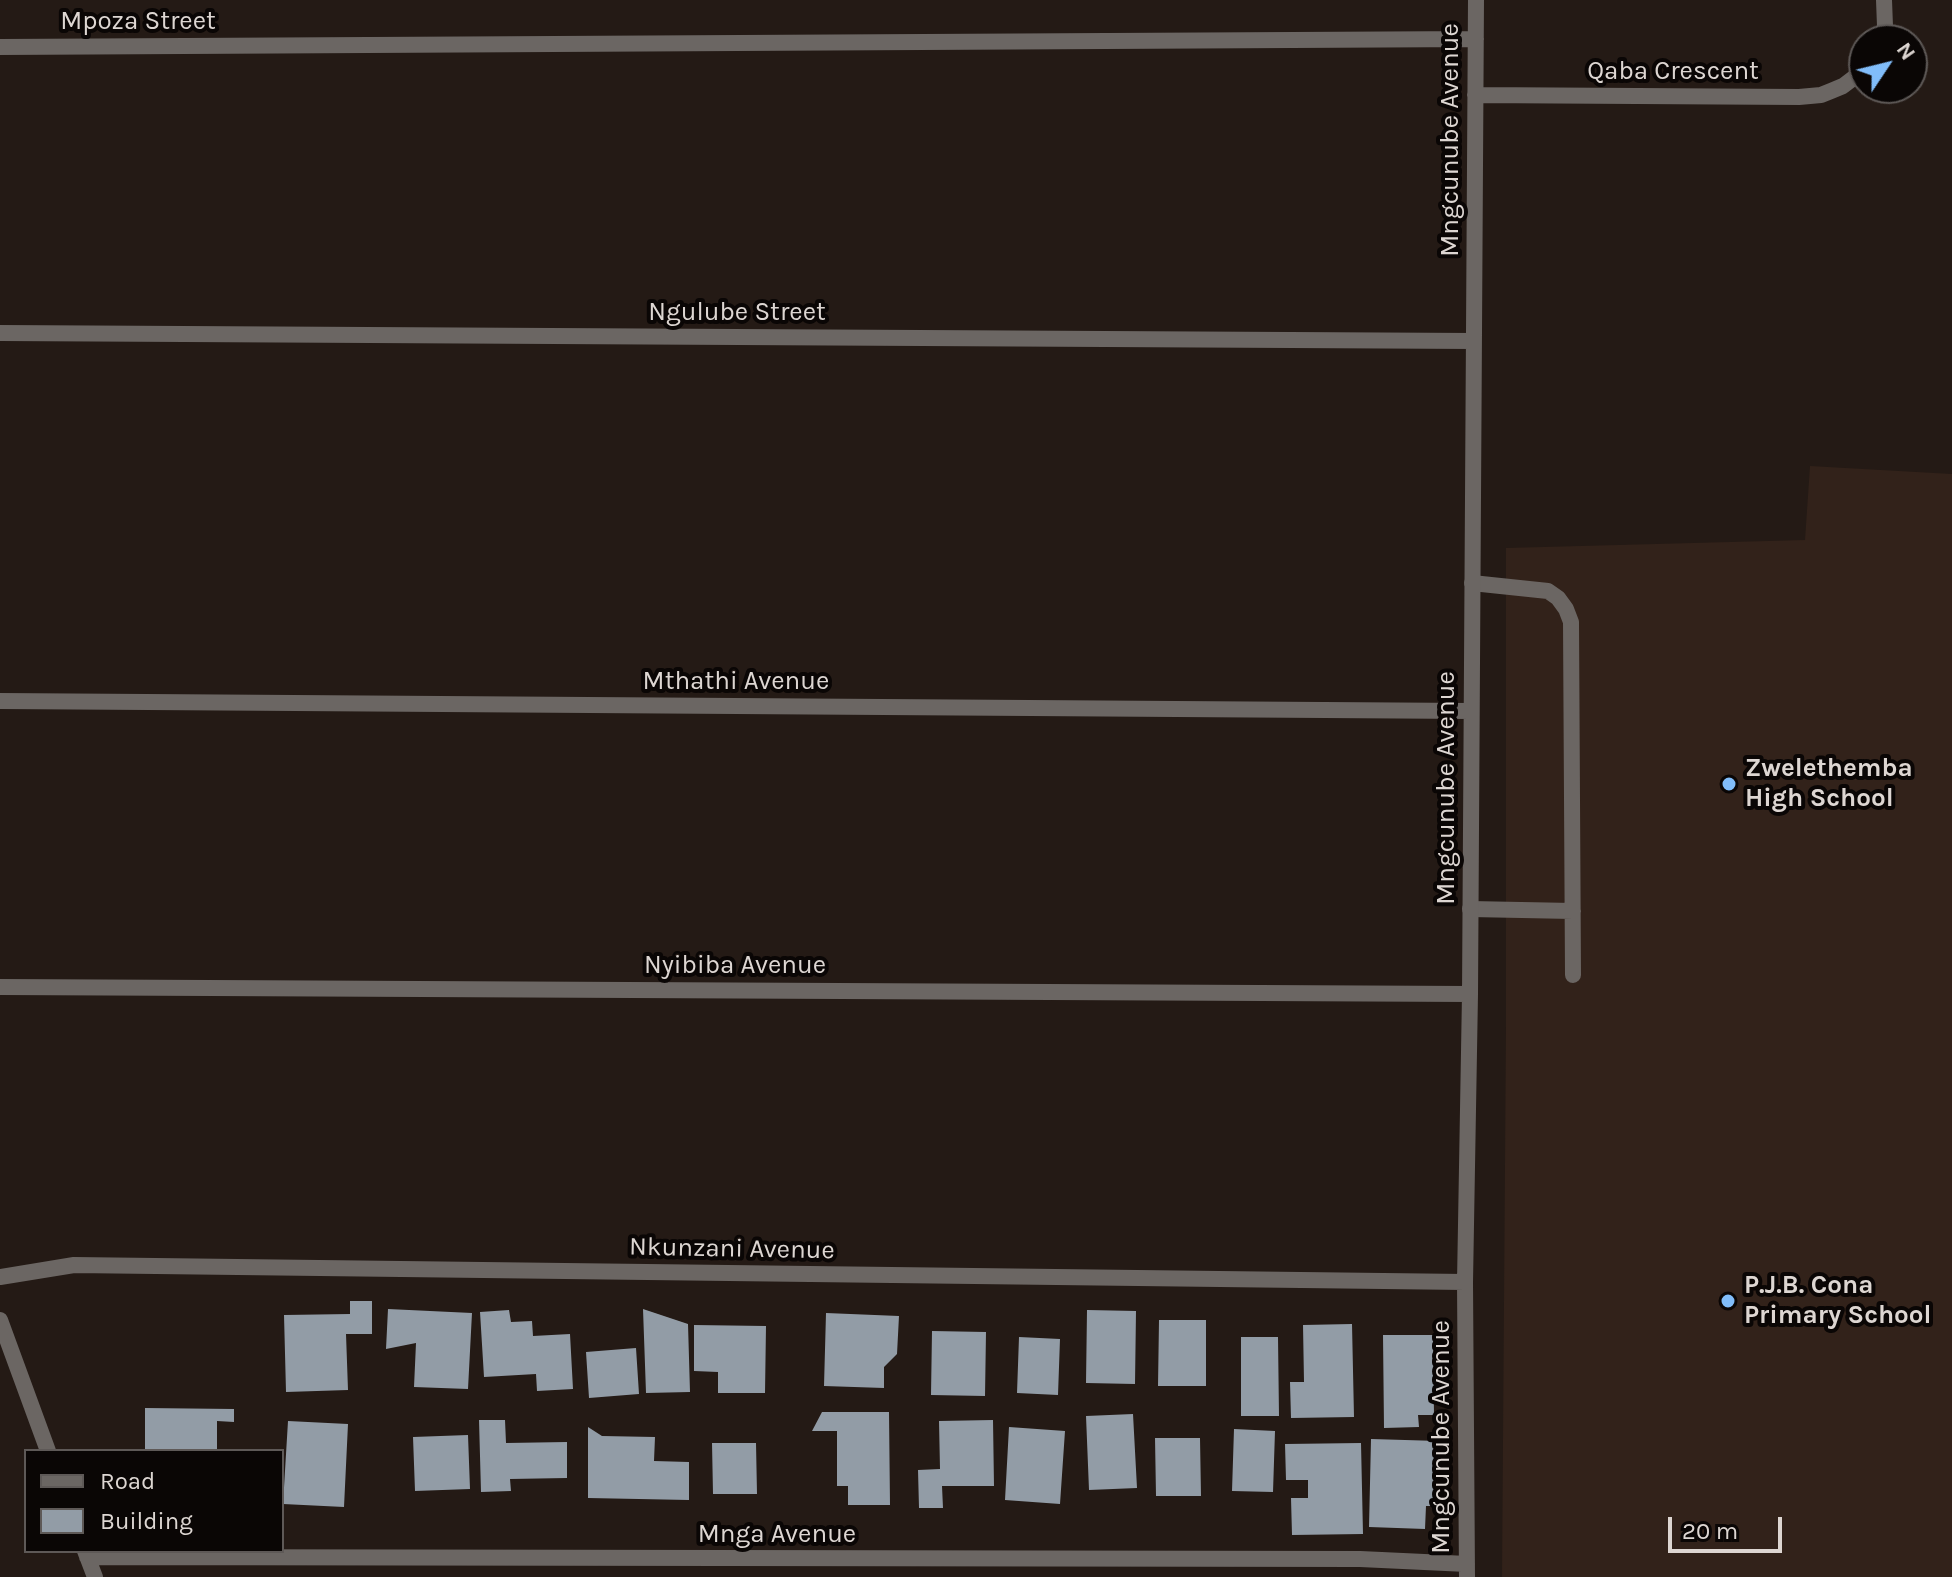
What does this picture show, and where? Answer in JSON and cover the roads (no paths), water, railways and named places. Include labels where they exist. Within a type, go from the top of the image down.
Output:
[{"type":"street","name":"Mngcunube Avenue","points":[[1467,1571],[1465,1282],[1470,994],[1476,0]]},
{"type":"street","points":[[1884,0],[1885,24]]},
{"type":"street","name":"Mpoza Street","points":[[0,47],[1476,39]]},
{"type":"street","name":"Qaba Crescent","points":[[1475,95],[1810,96],[1821,95],[1848,82]]},
{"type":"street","name":"Ngulube Street","points":[[0,333],[1474,341]]},
{"type":"street","points":[[1472,583],[1548,591],[1558,598],[1571,622],[1573,975]]},
{"type":"street","name":"Mthathi Avenue","points":[[0,701],[1471,711]]},
{"type":"street","points":[[1470,909],[1573,911]]},
{"type":"street","name":"Nyibiba Avenue","points":[[0,987],[1470,994]]},
{"type":"street","name":"Nkunzani Avenue","points":[[0,1277],[74,1265],[1465,1282]]},
{"type":"street","points":[[0,1320],[47,1449]]},
{"type":"street","points":[[86,1554],[95,1577]]},
{"type":"street","name":"Mnga Avenue","points":[[86,1554],[1360,1559],[1467,1571]]},
{"type":"place","name":"Zwelethemba High School","points":[[1729,784]]},
{"type":"place","name":"P.J.B. Cona Primary School","points":[[1728,1301]]}]
